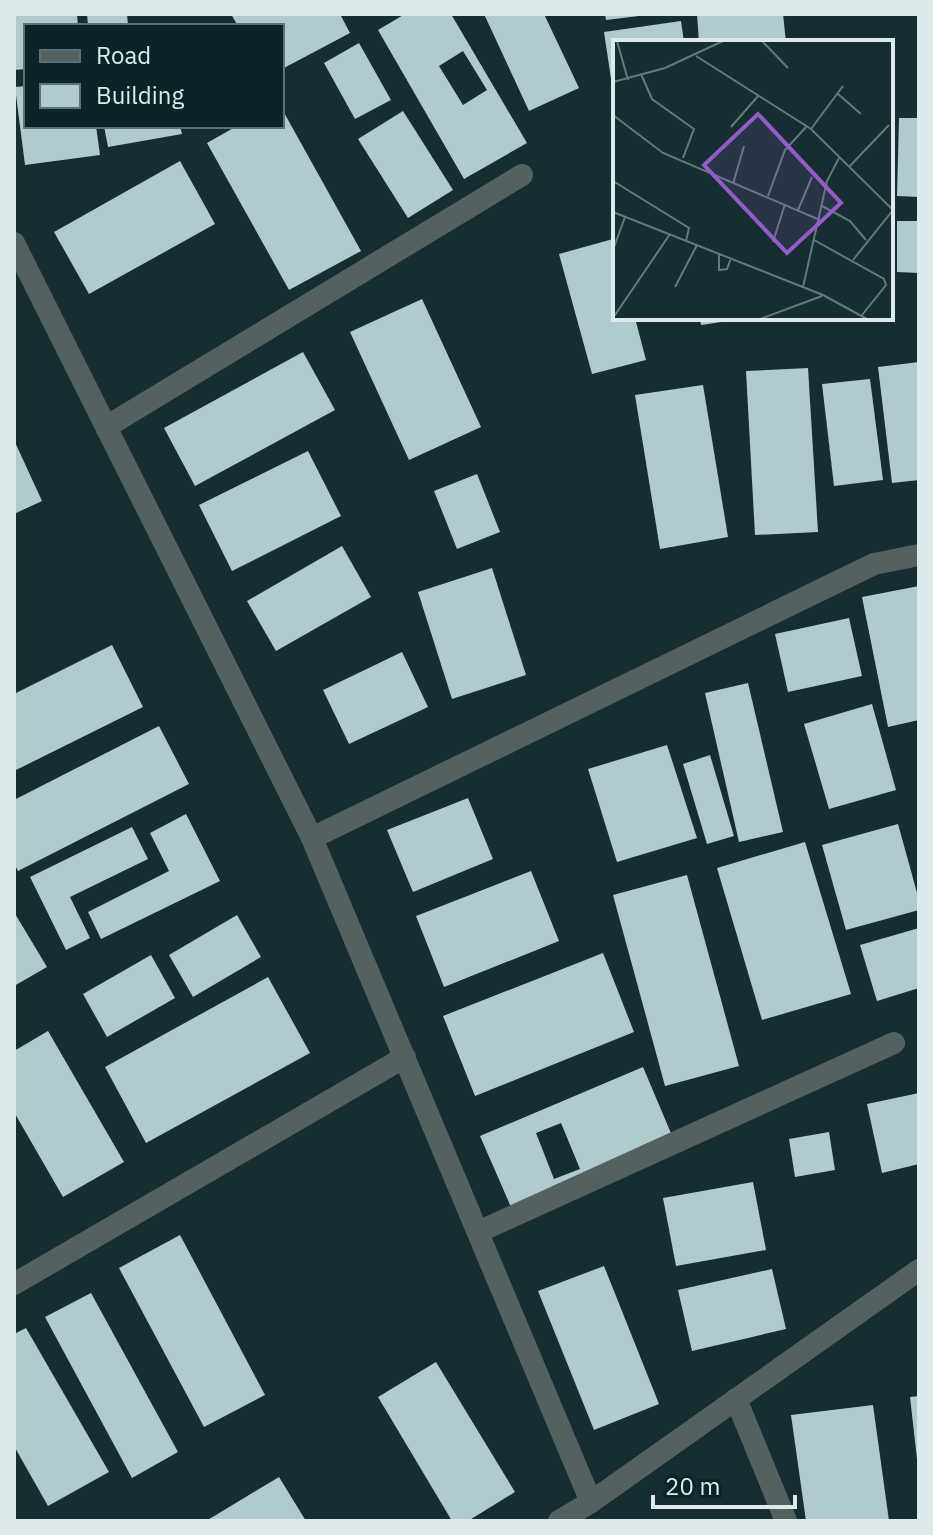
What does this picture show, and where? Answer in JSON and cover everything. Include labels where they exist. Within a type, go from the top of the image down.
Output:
[{"type":"street","points":[[106,427],[522,175]]},
{"type":"street","points":[[14,243],[312,838],[591,1502]]},
{"type":"street","points":[[312,838],[874,564],[919,555]]},
{"type":"street","points":[[478,1232],[894,1043]]},
{"type":"street","points":[[14,1284],[405,1057]]},
{"type":"street","points":[[559,1521],[591,1502],[919,1270]]},
{"type":"street","points":[[736,1399],[786,1521]]},
{"type":"building","points":[[14,14],[77,14],[78,24],[24,24],[24,69],[14,70]]},
{"type":"building","points":[[87,14],[127,14],[128,24],[88,24]]},
{"type":"building","points":[[231,14],[340,14],[350,33],[284,68],[284,24],[237,24]]},
{"type":"building","points":[[405,14],[451,14],[527,143],[464,179],[378,30]],"holes":[[[463,51],[487,90],[463,105],[439,66]]]},
{"type":"building","points":[[484,14],[544,14],[579,88],[529,111]]},
{"type":"building","points":[[605,14],[639,14],[639,16],[606,20]]},
{"type":"building","points":[[697,14],[783,14],[786,40],[699,40]]},
{"type":"building","points":[[681,21],[684,40],[613,40],[613,92],[604,32]]},
{"type":"building","points":[[359,43],[391,100],[355,119],[324,63]]},
{"type":"building","points":[[24,86],[24,128],[96,128],[100,155],[25,165],[15,87]]},
{"type":"building","points":[[403,111],[453,190],[408,218],[358,139]]},
{"type":"building","points":[[284,113],[361,251],[289,290],[207,143],[233,128],[284,128]]},
{"type":"building","points":[[899,118],[919,118],[919,197],[897,196]]},
{"type":"building","points":[[104,128],[180,128],[182,134],[108,147]]},
{"type":"building","points":[[180,161],[215,224],[89,294],[54,232]]},
{"type":"building","points":[[897,221],[919,221],[919,273],[897,272]]},
{"type":"building","points":[[613,239],[613,320],[636,320],[646,360],[592,374],[559,254]]},
{"type":"building","points":[[422,299],[481,427],[409,460],[350,332]]},
{"type":"building","points":[[700,320],[735,320],[701,325]]},
{"type":"building","points":[[303,352],[335,410],[195,486],[164,428]]},
{"type":"building","points":[[919,362],[919,480],[892,483],[878,367]]},
{"type":"building","points":[[808,368],[818,532],[755,535],[746,371]]},
{"type":"building","points":[[870,379],[883,480],[834,486],[822,384]]},
{"type":"building","points":[[703,385],[728,537],[660,549],[635,395]]},
{"type":"building","points":[[14,440],[42,501],[14,514]]},
{"type":"building","points":[[308,451],[341,516],[232,571],[199,505]]},
{"type":"building","points":[[477,474],[500,532],[457,549],[434,491]]},
{"type":"building","points":[[342,546],[371,597],[276,651],[247,601]]},
{"type":"building","points":[[492,568],[526,675],[452,699],[418,592]]},
{"type":"building","points":[[919,586],[919,720],[888,727],[862,597]]},
{"type":"building","points":[[849,618],[862,676],[788,692],[775,634]]},
{"type":"building","points":[[112,645],[143,707],[14,771],[14,694]]},
{"type":"building","points":[[402,652],[428,707],[349,744],[323,690]]},
{"type":"building","points":[[748,683],[783,832],[739,842],[705,693]]},
{"type":"building","points":[[872,704],[896,790],[829,809],[804,724]]},
{"type":"building","points":[[159,726],[189,784],[18,871],[14,863],[14,800]]},
{"type":"building","points":[[667,745],[697,838],[617,862],[588,769]]},
{"type":"building","points":[[710,755],[734,836],[707,844],[683,764]]},
{"type":"building","points":[[468,798],[493,859],[413,892],[387,830]]},
{"type":"building","points":[[186,814],[220,881],[101,939],[88,912],[169,871],[150,833]]},
{"type":"building","points":[[898,824],[919,910],[846,930],[822,845]]},
{"type":"building","points":[[132,827],[148,859],[70,897],[90,938],[66,950],[30,877]]},
{"type":"building","points":[[805,842],[851,994],[762,1020],[717,868]]},
{"type":"building","points":[[531,871],[559,941],[444,987],[416,916]]},
{"type":"building","points":[[687,875],[739,1066],[665,1086],[613,895]]},
{"type":"building","points":[[14,912],[47,967],[14,986]]},
{"type":"building","points":[[237,915],[261,957],[193,997],[169,955]]},
{"type":"building","points":[[919,928],[919,988],[877,1001],[860,945]]},
{"type":"building","points":[[603,953],[634,1032],[475,1096],[443,1016]]},
{"type":"building","points":[[151,955],[175,998],[107,1037],[83,994]]},
{"type":"building","points":[[268,977],[310,1053],[146,1143],[105,1067]]},
{"type":"building","points":[[48,1031],[124,1162],[63,1197],[14,1112],[14,1051]]},
{"type":"building","points":[[643,1067],[673,1138],[511,1207],[480,1136]],"holes":[[[561,1123],[580,1169],[554,1179],[536,1133]]]},
{"type":"building","points":[[919,1093],[919,1164],[882,1173],[867,1104]]},
{"type":"building","points":[[829,1132],[835,1170],[795,1177],[789,1139]]},
{"type":"building","points":[[753,1182],[766,1250],[676,1266],[663,1198]]},
{"type":"building","points":[[180,1235],[265,1395],[204,1427],[119,1268]]},
{"type":"building","points":[[604,1266],[659,1404],[594,1430],[538,1291]]},
{"type":"building","points":[[772,1269],[786,1329],[692,1351],[678,1290]]},
{"type":"building","points":[[91,1293],[178,1452],[132,1478],[45,1317]]},
{"type":"building","points":[[26,1328],[109,1472],[48,1506],[14,1446],[14,1334]]},
{"type":"building","points":[[436,1362],[515,1492],[468,1521],[452,1521],[378,1397]]},
{"type":"building","points":[[919,1396],[919,1459],[917,1459],[910,1397]]},
{"type":"building","points":[[873,1405],[889,1521],[806,1521],[791,1415]]},
{"type":"building","points":[[279,1477],[306,1521],[206,1521]]}]
